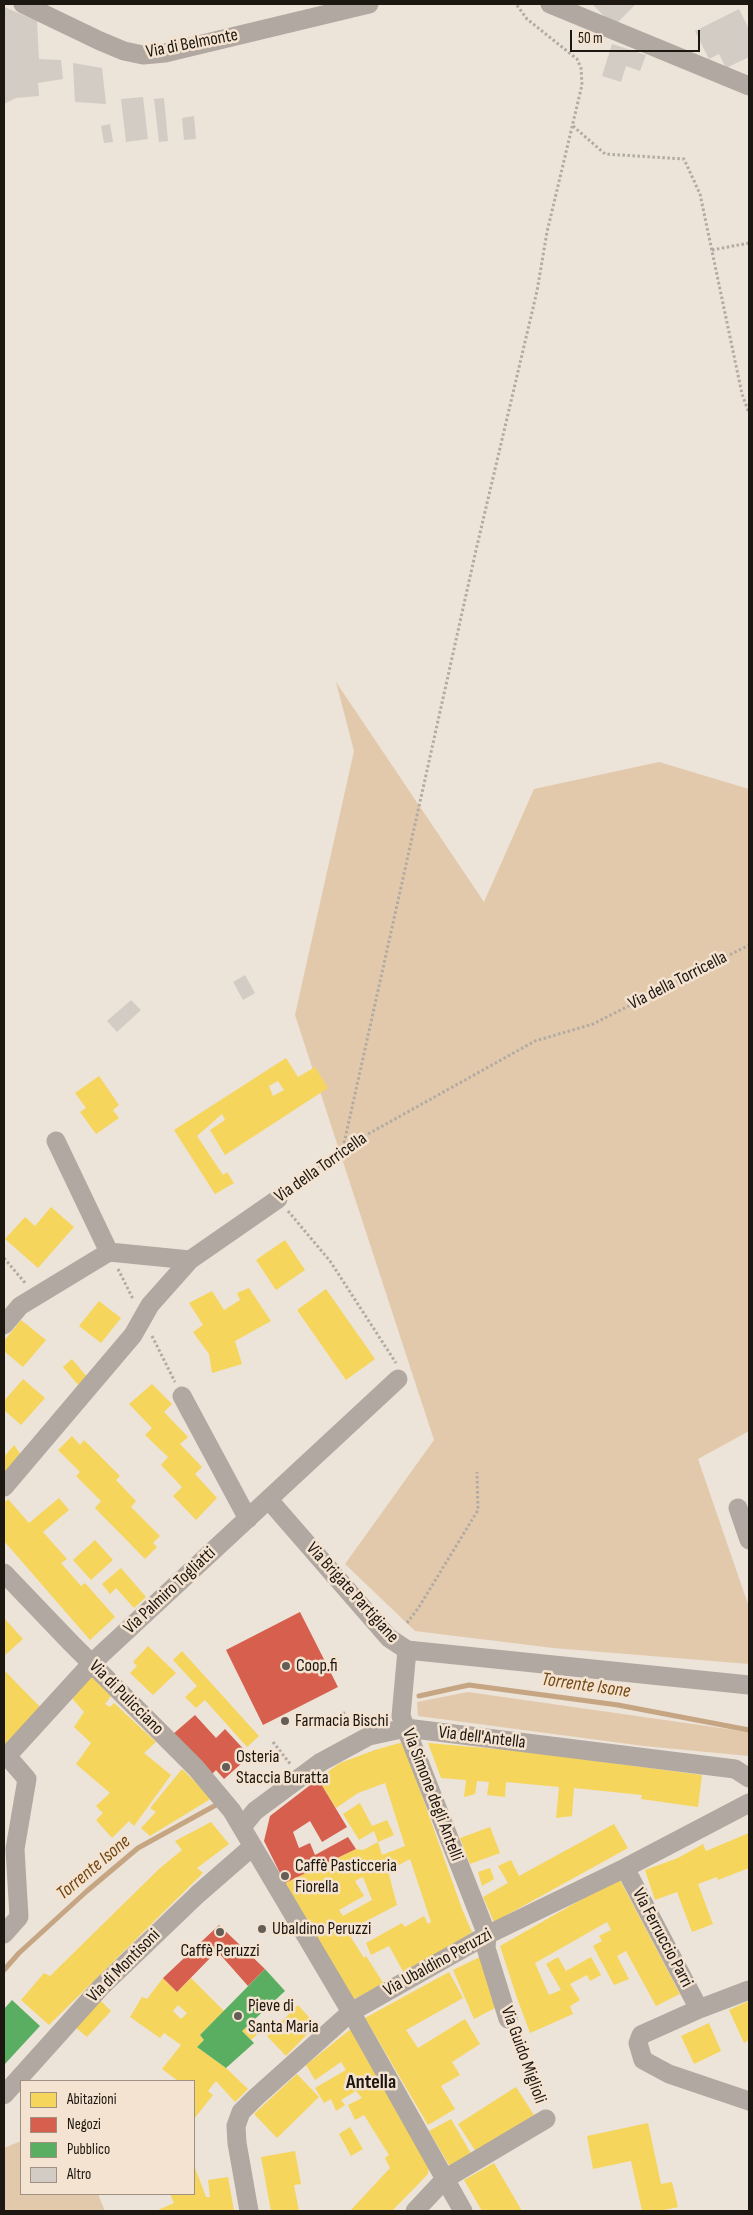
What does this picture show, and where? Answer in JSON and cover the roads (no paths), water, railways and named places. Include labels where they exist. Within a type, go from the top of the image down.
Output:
[{"type":"street","name":"Via di Belmonte","points":[[23,4],[100,41],[124,51],[143,55],[166,52],[369,4]]},
{"type":"street","points":[[550,4],[749,86]]},
{"type":"street","points":[[56,1141],[109,1252]]},
{"type":"street","name":"Via della Torricella","points":[[4,1487],[132,1336],[150,1305],[190,1260],[278,1199]]},
{"type":"street","points":[[4,1324],[20,1306],[109,1252],[190,1260]]},
{"type":"street","name":"Via Palmiro Togliatti","points":[[4,1934],[19,1917],[16,1849],[27,1779],[6,1756],[92,1663],[398,1379]]},
{"type":"street","points":[[182,1396],[248,1519]]},
{"type":"street","name":"Via Brigate Partigiane","points":[[269,1500],[389,1638],[407,1650],[749,1685]]},
{"type":"street","points":[[738,1508],[749,1540]]},
{"type":"street","name":"Via di Pulicciano","points":[[4,1573],[196,1768],[220,1795],[242,1827],[252,1847],[351,2012],[464,2211]]},
{"type":"street","name":"Via Simone degli Antelli","points":[[407,1650],[402,1716],[487,1935]]},
{"type":"street","name":"Via dell'Antella","points":[[242,1827],[255,1811],[322,1762],[369,1736],[406,1728],[735,1769],[749,1778]]},
{"type":"street","name":"Via Ubaldino Peruzzi","points":[[249,2211],[237,2143],[236,2126],[242,2112],[351,2012],[487,1935],[625,1868],[749,1803]]},
{"type":"street","name":"Via di Montisoni","points":[[4,2094],[101,1986],[198,1894],[252,1847]]},
{"type":"street","name":"Via Ferruccio Parri","points":[[625,1868],[699,2009]]},
{"type":"street","name":"Via Guido Miglioli","points":[[487,1935],[486,1948],[508,2019]]},
{"type":"street","points":[[749,1990],[699,2009],[641,2035],[638,2043],[642,2060],[669,2074],[749,2101]]},
{"type":"street","name":"Via Guido Miglioli","points":[[415,2211],[445,2179],[546,2119]]},
{"type":"waterway","name":"Torrente Isone","points":[[419,1696],[469,1685],[618,1705],[749,1730]]},
{"type":"waterway","name":"Torrente Isone","points":[[4,1970],[19,1953],[87,1891],[138,1848],[216,1805]]},
{"type":"place","name":"Coop.fi","points":[[286,1666]]},
{"type":"place","name":"Farmacia Bischi","points":[[285,1721]]},
{"type":"place","name":"Osteria Staccia Buratta","points":[[226,1767]]},
{"type":"place","name":"Caffè Pasticceria Fiorella","points":[[285,1876]]},
{"type":"place","name":"Ubaldino Peruzzi","points":[[262,1929]]},
{"type":"place","name":"Caffè Peruzzi","points":[[220,1932]]},
{"type":"place","name":"Pieve di Santa Maria","points":[[238,2016]]},
{"type":"district","name":"Antella","points":[[371,2083]]}]
